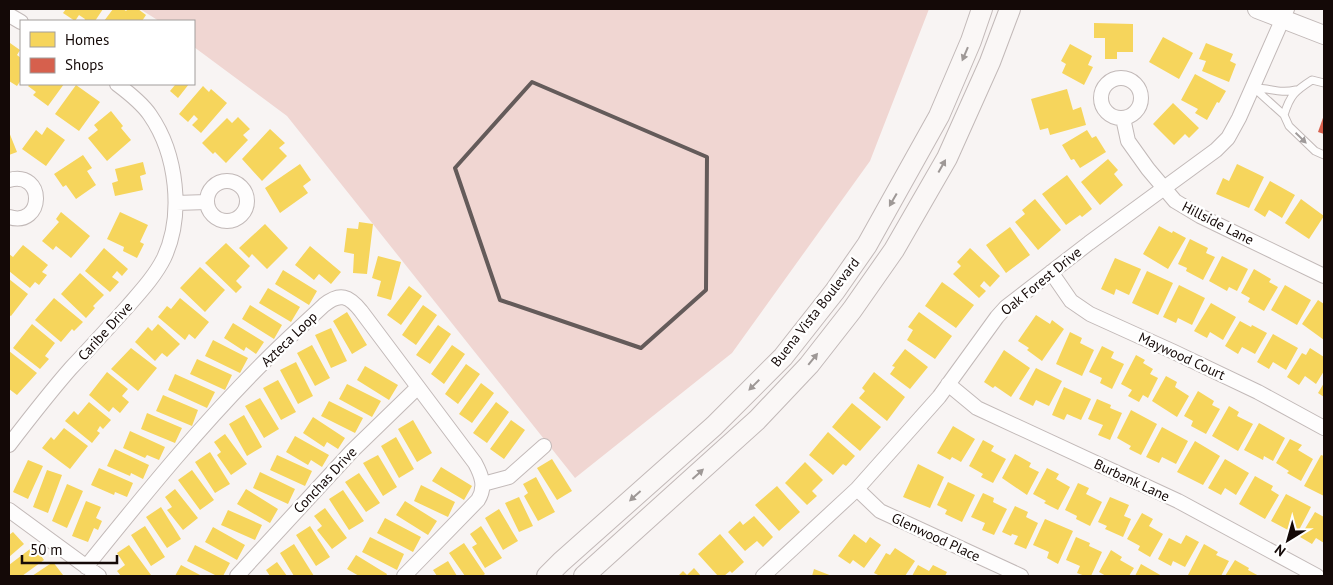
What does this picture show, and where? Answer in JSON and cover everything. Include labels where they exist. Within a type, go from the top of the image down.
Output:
[{"type":"main road","name":"Buena Vista Boulevard","points":[[547,576],[714,426],[783,357],[835,292],[867,245],[939,116],[971,41],[982,9]]},
{"type":"main road","name":"Buena Vista Boulevard","points":[[584,576],[757,420],[808,365],[852,310],[894,250],[947,158],[990,62],[1010,9]]},
{"type":"street","points":[[1257,9],[1285,14],[1324,36]]},
{"type":"street","name":"Oak Forest Drive","points":[[763,576],[857,489],[939,397],[1002,312],[1051,272],[1216,150],[1228,138],[1254,88],[1285,14]]},
{"type":"street","points":[[9,15],[20,21]]},
{"type":"street","name":"Caribe Drive","points":[[9,445],[70,370],[154,275],[165,256],[172,231],[176,203],[173,170],[164,140],[150,115],[133,96],[119,85]]},
{"type":"street","name":"Hillside Lane","points":[[1123,118],[1128,141],[1175,201],[1200,216],[1324,276]]},
{"type":"street","points":[[9,180],[22,179],[28,182],[33,187],[36,198],[36,205],[28,215],[17,219],[9,217]]},
{"type":"street","points":[[176,203],[206,202]]},
{"type":"street","name":"Maywood Court","points":[[1051,272],[1071,301],[1090,314],[1242,384],[1324,428]]},
{"type":"street","name":"Azteca Loop","points":[[86,567],[138,502],[268,357],[332,299],[340,297],[347,298],[355,304],[475,464],[480,472],[483,484]]},
{"type":"street","name":"Burbank Lane","points":[[948,384],[977,408],[1178,501],[1318,576]]},
{"type":"street","name":"Conchas Drive","points":[[237,576],[352,451],[417,388]]},
{"type":"street","points":[[404,576],[478,500],[482,494],[483,484],[509,477],[544,446]]},
{"type":"street","name":"Glenwood Place","points":[[857,489],[880,511],[1021,576]]},
{"type":"street","points":[[9,510],[99,576]]},
{"type":"lane","points":[[1284,115],[1288,102],[1296,90],[1312,80],[1324,83]]},
{"type":"lane","points":[[1254,88],[1268,88],[1277,92],[1296,90]]},
{"type":"lane","points":[[1254,88],[1284,115],[1289,126],[1314,151],[1324,155]]},
{"type":"highlighted area","points":[[532,82],[707,157],[706,290],[641,348],[500,300],[455,168]]},
{"type":"shaded area","points":[[140,9],[929,9],[870,161],[732,353],[575,478],[287,116],[195,48],[195,20],[157,20]]},
{"type":"building: Homes","points":[[66,9],[103,9],[96,20],[84,20],[79,15],[74,20],[63,13]]},
{"type":"building: Homes","points":[[113,9],[123,9],[126,11],[128,9],[138,9],[146,15],[143,20],[105,20]]},
{"type":"building: Homes","points":[[1094,23],[1133,24],[1133,52],[1117,52],[1117,59],[1105,59],[1105,38],[1094,38]]},
{"type":"building: Homes","points":[[1163,37],[1193,53],[1179,79],[1149,62]]},
{"type":"building: Homes","points":[[10,43],[20,50],[17,55],[20,57],[20,82],[17,86],[9,81]]},
{"type":"building: Homes","points":[[1206,43],[1233,54],[1230,61],[1236,64],[1229,82],[1202,71],[1206,61],[1199,59]]},
{"type":"building: Homes","points":[[1070,44],[1092,56],[1088,65],[1093,67],[1084,85],[1062,73],[1066,64],[1061,61]]},
{"type":"building: Homes","points":[[1195,74],[1226,91],[1207,120],[1195,113],[1198,109],[1181,100]]},
{"type":"building: Homes","points":[[63,85],[48,106],[33,95],[36,92],[28,86]]},
{"type":"building: Homes","points":[[76,85],[100,102],[79,131],[55,114]]},
{"type":"building: Homes","points":[[175,85],[188,85],[178,98],[170,91]]},
{"type":"building: Homes","points":[[203,86],[209,92],[211,89],[227,103],[201,133],[192,125],[198,119],[194,115],[188,122],[179,114]]},
{"type":"building: Homes","points":[[1067,89],[1073,110],[1081,107],[1086,125],[1050,135],[1048,128],[1040,130],[1031,99]]},
{"type":"building: Homes","points":[[1173,103],[1199,128],[1189,138],[1185,134],[1174,145],[1153,124]]},
{"type":"building: Homes","points":[[111,111],[131,140],[107,161],[88,138],[98,130],[94,125]]},
{"type":"building: Homes","points":[[238,117],[250,129],[243,135],[248,140],[226,163],[202,143],[227,118],[232,123]]},
{"type":"building: Homes","points":[[47,127],[65,140],[46,166],[22,149],[36,130],[42,135]]},
{"type":"building: Homes","points":[[270,129],[285,143],[279,148],[287,156],[262,181],[242,159]]},
{"type":"building: Homes","points":[[1087,130],[1092,138],[1096,136],[1106,152],[1080,168],[1074,159],[1071,160],[1062,145]]},
{"type":"building: Homes","points":[[9,132],[17,152],[9,155]]},
{"type":"building: Homes","points":[[83,155],[92,168],[87,171],[96,185],[76,199],[66,185],[63,187],[54,174]]},
{"type":"building: Homes","points":[[1108,159],[1118,170],[1114,174],[1123,185],[1100,205],[1081,182]]},
{"type":"building: Homes","points":[[143,162],[146,174],[140,176],[143,190],[115,196],[112,183],[118,181],[115,169]]},
{"type":"building: Homes","points":[[300,164],[311,180],[303,186],[308,193],[280,213],[265,188]]},
{"type":"building: Homes","points":[[1237,164],[1264,177],[1249,208],[1216,194],[1223,178],[1229,181]]},
{"type":"building: Homes","points":[[1067,175],[1092,209],[1082,217],[1080,215],[1066,225],[1042,194]]},
{"type":"building: Homes","points":[[1270,181],[1295,195],[1282,218],[1269,210],[1265,217],[1254,210]]},
{"type":"building: Homes","points":[[1035,199],[1061,230],[1038,250],[1015,222],[1025,214],[1022,210]]},
{"type":"building: Homes","points":[[1301,199],[1324,216],[1309,239],[1285,223]]},
{"type":"building: Homes","points":[[61,212],[90,236],[71,258],[56,246],[53,250],[42,241],[59,222],[56,219]]},
{"type":"building: Homes","points":[[120,212],[148,225],[140,242],[144,244],[137,258],[123,251],[124,247],[107,239]]},
{"type":"building: Homes","points":[[359,222],[373,224],[367,274],[353,273],[354,254],[344,252],[347,228],[358,229]]},
{"type":"building: Homes","points":[[265,224],[288,248],[267,269],[252,254],[249,258],[239,248]]},
{"type":"building: Homes","points":[[1159,226],[1186,238],[1168,269],[1143,254]]},
{"type":"building: Homes","points":[[1010,227],[1030,255],[1006,273],[986,245]]},
{"type":"building: Homes","points":[[1190,239],[1208,248],[1206,253],[1215,257],[1203,280],[1186,271],[1187,268],[1178,264]]},
{"type":"building: Homes","points":[[226,243],[250,266],[236,281],[242,287],[236,293],[205,263]]},
{"type":"building: Homes","points":[[23,245],[48,265],[42,272],[47,275],[39,285],[35,282],[30,288],[9,271],[9,254],[13,257]]},
{"type":"building: Homes","points":[[310,246],[341,272],[331,284],[319,274],[314,280],[295,265]]},
{"type":"building: Homes","points":[[104,248],[128,269],[122,276],[117,271],[112,277],[119,282],[110,292],[85,271]]},
{"type":"building: Homes","points":[[970,248],[1000,276],[990,287],[984,281],[980,286],[986,291],[979,298],[953,274],[961,266],[957,262]]},
{"type":"building: Homes","points":[[378,256],[401,262],[391,300],[377,296],[381,281],[372,278]]},
{"type":"building: Homes","points":[[1222,256],[1248,269],[1237,291],[1229,287],[1227,291],[1209,281]]},
{"type":"building: Homes","points":[[1115,258],[1141,269],[1129,295],[1116,289],[1114,295],[1101,289]]},
{"type":"building: Homes","points":[[200,267],[225,290],[205,312],[180,288]]},
{"type":"building: Homes","points":[[1254,269],[1271,279],[1269,282],[1278,287],[1264,311],[1248,302],[1250,298],[1241,293]]},
{"type":"building: Homes","points":[[283,270],[317,291],[309,305],[275,284]]},
{"type":"building: Homes","points":[[1147,271],[1173,283],[1158,315],[1132,303]]},
{"type":"building: Homes","points":[[80,273],[104,295],[93,306],[95,308],[86,318],[61,294]]},
{"type":"building: Homes","points":[[9,279],[28,294],[11,316],[9,315]]},
{"type":"building: Homes","points":[[942,282],[974,305],[956,328],[925,306]]},
{"type":"building: Homes","points":[[1179,285],[1205,298],[1192,325],[1178,318],[1176,323],[1163,317]]},
{"type":"building: Homes","points":[[1285,285],[1311,300],[1297,325],[1271,310]]},
{"type":"building: Homes","points":[[409,286],[422,296],[401,325],[387,315]]},
{"type":"building: Homes","points":[[268,288],[300,307],[291,322],[259,303]]},
{"type":"building: Homes","points":[[54,298],[83,322],[74,331],[72,329],[61,342],[35,320]]},
{"type":"building: Homes","points":[[180,298],[209,322],[195,339],[189,334],[185,340],[158,317],[167,306],[171,309]]},
{"type":"building: Homes","points":[[1318,300],[1324,304],[1324,340],[1302,324]]},
{"type":"building: Homes","points":[[1211,303],[1236,317],[1223,340],[1210,332],[1207,338],[1194,331]]},
{"type":"building: Homes","points":[[250,305],[282,325],[274,339],[242,319]]},
{"type":"building: Homes","points":[[423,305],[437,315],[416,345],[402,335]]},
{"type":"building: Homes","points":[[347,312],[367,345],[352,354],[333,321]]},
{"type":"building: Homes","points":[[919,312],[952,336],[935,359],[907,340],[913,330],[908,327]]},
{"type":"building: Homes","points":[[1036,315],[1050,324],[1052,320],[1064,329],[1042,361],[1027,350],[1029,348],[1018,341]]},
{"type":"building: Homes","points":[[1240,321],[1267,333],[1255,354],[1242,347],[1238,354],[1225,346]]},
{"type":"building: Homes","points":[[233,323],[264,342],[256,354],[246,347],[244,351],[224,338]]},
{"type":"building: Homes","points":[[32,324],[55,343],[45,356],[49,359],[40,369],[13,348]]},
{"type":"building: Homes","points":[[158,324],[180,344],[167,357],[162,353],[155,361],[135,342],[148,327],[152,331]]},
{"type":"building: Homes","points":[[438,325],[451,334],[430,364],[416,355]]},
{"type":"building: Homes","points":[[331,328],[347,361],[331,368],[315,335]]},
{"type":"building: Homes","points":[[1070,332],[1082,338],[1080,343],[1094,350],[1082,376],[1056,364]]},
{"type":"building: Homes","points":[[1273,334],[1298,348],[1286,370],[1273,362],[1269,369],[1257,362]]},
{"type":"building: Homes","points":[[213,340],[248,358],[240,373],[205,356]]},
{"type":"building: Homes","points":[[312,345],[330,378],[315,386],[297,353]]},
{"type":"building: Homes","points":[[452,345],[465,354],[444,384],[431,374]]},
{"type":"building: Homes","points":[[1102,346],[1114,352],[1111,358],[1124,364],[1112,389],[1100,383],[1102,378],[1089,372]]},
{"type":"building: Homes","points":[[131,348],[157,368],[138,391],[111,369]]},
{"type":"building: Homes","points":[[1310,348],[1324,357],[1324,371],[1316,384],[1305,376],[1299,385],[1287,377],[1302,353],[1306,355]]},
{"type":"building: Homes","points":[[905,349],[928,367],[910,389],[890,374],[895,367],[892,366]]},
{"type":"building: Homes","points":[[1004,350],[1030,368],[1011,397],[995,386],[993,388],[984,382]]},
{"type":"building: Homes","points":[[9,351],[37,373],[17,395],[9,389]]},
{"type":"building: Homes","points":[[1136,355],[1145,360],[1143,363],[1153,369],[1150,374],[1158,378],[1148,398],[1143,395],[1139,402],[1128,396],[1132,390],[1121,384]]},
{"type":"building: Homes","points":[[197,359],[232,375],[225,390],[190,374]]},
{"type":"building: Homes","points":[[296,362],[313,396],[298,404],[280,370]]},
{"type":"building: Homes","points":[[466,364],[480,374],[458,404],[445,394]]},
{"type":"building: Homes","points":[[365,366],[398,385],[389,400],[357,380]]},
{"type":"building: Homes","points":[[1036,368],[1062,381],[1049,406],[1036,400],[1033,406],[1019,399]]},
{"type":"building: Homes","points":[[107,372],[128,389],[122,396],[129,402],[120,413],[113,407],[109,412],[89,395]]},
{"type":"building: Homes","points":[[874,372],[905,397],[887,421],[859,398],[865,391],[862,388]]},
{"type":"building: Homes","points":[[175,374],[215,392],[207,408],[168,390]]},
{"type":"building: Homes","points":[[1166,376],[1177,382],[1175,387],[1189,396],[1177,417],[1152,401]]},
{"type":"building: Homes","points":[[278,380],[296,412],[281,420],[263,388]]},
{"type":"building: Homes","points":[[481,383],[494,393],[472,423],[459,414]]},
{"type":"building: Homes","points":[[1324,383],[1324,397],[1318,393]]},
{"type":"building: Homes","points":[[347,384],[381,401],[372,417],[339,399]]},
{"type":"building: Homes","points":[[1064,387],[1091,399],[1081,420],[1067,414],[1064,420],[1052,415]]},
{"type":"building: Homes","points":[[1198,391],[1214,401],[1212,405],[1220,409],[1206,434],[1191,426],[1193,421],[1184,416]]},
{"type":"building: Homes","points":[[163,395],[198,410],[192,426],[156,411]]},
{"type":"building: Homes","points":[[260,398],[279,429],[264,438],[245,406]]},
{"type":"building: Homes","points":[[1097,399],[1111,405],[1110,408],[1122,413],[1110,440],[1098,435],[1103,425],[1088,419]]},
{"type":"building: Homes","points":[[329,401],[363,418],[355,433],[321,416]]},
{"type":"building: Homes","points":[[89,402],[111,420],[103,429],[100,426],[97,431],[100,433],[92,443],[65,421],[74,411],[78,415]]},
{"type":"building: Homes","points":[[496,402],[509,412],[487,443],[473,433]]},
{"type":"building: Homes","points":[[852,403],[881,427],[860,451],[832,427]]},
{"type":"building: Homes","points":[[1229,406],[1239,412],[1237,416],[1253,424],[1238,451],[1212,436]]},
{"type":"building: Homes","points":[[1131,410],[1157,424],[1141,455],[1129,449],[1131,446],[1117,438]]},
{"type":"building: Homes","points":[[147,413],[182,428],[175,443],[141,429]]},
{"type":"building: Homes","points":[[244,415],[262,447],[247,456],[229,424]]},
{"type":"building: Homes","points":[[313,417],[345,438],[338,449],[327,442],[324,447],[303,433]]},
{"type":"building: Homes","points":[[413,420],[432,453],[417,462],[398,429]]},
{"type":"building: Homes","points":[[511,420],[525,430],[504,459],[490,449]]},
{"type":"building: Homes","points":[[1259,423],[1285,438],[1273,461],[1264,456],[1263,460],[1244,450]]},
{"type":"building: Homes","points":[[953,426],[975,439],[961,462],[952,457],[950,460],[937,453]]},
{"type":"building: Homes","points":[[1162,427],[1188,441],[1176,464],[1162,457],[1159,463],[1146,457]]},
{"type":"building: Homes","points":[[64,428],[88,446],[70,469],[42,448],[51,437],[54,440]]},
{"type":"building: Homes","points":[[130,431],[165,447],[159,460],[147,455],[145,458],[123,448]]},
{"type":"building: Homes","points":[[828,432],[855,456],[846,466],[843,464],[833,475],[809,455]]},
{"type":"building: Homes","points":[[225,434],[247,464],[231,475],[217,455],[221,452],[214,442]]},
{"type":"building: Homes","points":[[295,436],[329,455],[322,467],[311,460],[308,465],[286,452]]},
{"type":"building: Homes","points":[[396,437],[414,469],[399,478],[381,446]]},
{"type":"building: Homes","points":[[1290,439],[1302,445],[1298,450],[1313,459],[1301,481],[1287,473],[1289,471],[1276,463]]},
{"type":"building: Homes","points":[[983,440],[994,446],[991,451],[1006,459],[993,483],[981,477],[983,474],[969,466]]},
{"type":"building: Homes","points":[[1195,441],[1220,456],[1203,485],[1177,472]]},
{"type":"building: Homes","points":[[115,449],[149,465],[143,479],[131,473],[130,476],[107,466]]},
{"type":"building: Homes","points":[[210,452],[230,484],[215,493],[195,462]]},
{"type":"building: Homes","points":[[1015,454],[1031,463],[1029,467],[1039,472],[1027,495],[1002,478]]},
{"type":"building: Homes","points":[[277,455],[312,471],[305,486],[270,470]]},
{"type":"building: Homes","points":[[378,455],[397,487],[383,496],[363,463]]},
{"type":"building: Homes","points":[[1321,455],[1324,456],[1324,496],[1304,486]]},
{"type":"building: Homes","points":[[552,459],[572,491],[557,500],[537,468]]},
{"type":"building: Homes","points":[[1225,459],[1249,473],[1236,495],[1225,488],[1221,495],[1208,488]]},
{"type":"building: Homes","points":[[28,460],[43,466],[28,499],[13,492]]},
{"type":"building: Homes","points":[[805,462],[823,480],[812,491],[817,496],[807,505],[785,483]]},
{"type":"building: Homes","points":[[918,464],[944,477],[930,508],[903,497]]},
{"type":"building: Homes","points":[[441,467],[472,486],[464,500],[432,481]]},
{"type":"building: Homes","points":[[99,468],[133,483],[127,497],[115,492],[114,495],[91,485]]},
{"type":"building: Homes","points":[[1047,468],[1059,474],[1056,479],[1070,487],[1058,510],[1044,503],[1046,501],[1033,494]]},
{"type":"building: Homes","points":[[47,470],[62,475],[48,513],[33,507]]},
{"type":"building: Homes","points":[[192,470],[214,500],[200,510],[178,480]]},
{"type":"building: Homes","points":[[260,472],[295,489],[288,504],[253,488]]},
{"type":"building: Homes","points":[[359,473],[380,503],[366,512],[345,482]]},
{"type":"building: Homes","points":[[1255,476],[1273,486],[1271,490],[1279,495],[1265,519],[1239,504]]},
{"type":"building: Homes","points":[[536,477],[555,512],[538,521],[524,496],[528,493],[523,484]]},
{"type":"building: Homes","points":[[948,482],[975,495],[962,522],[945,514],[947,510],[937,505]]},
{"type":"building: Homes","points":[[1078,483],[1089,488],[1086,494],[1102,502],[1090,526],[1076,519],[1077,516],[1065,510]]},
{"type":"building: Homes","points":[[67,484],[83,491],[67,528],[52,521]]},
{"type":"building: Homes","points":[[421,485],[455,502],[448,517],[414,501]]},
{"type":"building: Homes","points":[[777,486],[800,512],[779,531],[755,505]]},
{"type":"building: Homes","points":[[175,489],[198,518],[183,530],[167,510],[172,507],[165,497]]},
{"type":"building: Homes","points":[[246,489],[278,509],[270,523],[237,504]]},
{"type":"building: Homes","points":[[343,490],[364,521],[349,530],[329,499]]},
{"type":"building: Homes","points":[[983,493],[994,498],[993,502],[1007,509],[994,535],[982,530],[985,523],[971,517]]},
{"type":"building: Homes","points":[[1286,494],[1311,507],[1299,530],[1290,525],[1288,530],[1271,521]]},
{"type":"building: Homes","points":[[519,497],[533,526],[519,532],[505,503]]},
{"type":"building: Homes","points":[[1110,497],[1129,505],[1124,516],[1131,519],[1123,537],[1105,529],[1107,526],[1098,522]]},
{"type":"building: Homes","points":[[86,501],[101,507],[96,518],[102,521],[98,530],[94,528],[88,542],[72,536]]},
{"type":"building: Homes","points":[[405,501],[437,521],[428,535],[396,515]]},
{"type":"building: Homes","points":[[1015,506],[1028,512],[1026,517],[1038,523],[1026,549],[1014,544],[1018,536],[1012,534],[1011,536],[1002,532]]},
{"type":"building: Homes","points":[[161,507],[181,539],[167,548],[146,517]]},
{"type":"building: Homes","points":[[325,508],[347,538],[332,549],[317,530],[322,526],[314,516]]},
{"type":"building: Homes","points":[[499,509],[518,541],[503,550],[485,518]]},
{"type":"building: Homes","points":[[228,510],[262,525],[255,540],[221,525]]},
{"type":"building: Homes","points":[[1315,512],[1324,517],[1324,543],[1316,538],[1312,544],[1300,537]]},
{"type":"building: Homes","points":[[1142,513],[1153,519],[1149,526],[1163,534],[1150,557],[1138,550],[1140,546],[1127,539]]},
{"type":"building: Homes","points":[[754,516],[773,537],[763,547],[757,541],[745,551],[728,532],[740,521],[743,525]]},
{"type":"building: Homes","points":[[385,518],[421,537],[413,552],[377,533]]},
{"type":"building: Homes","points":[[1045,519],[1073,531],[1058,564],[1047,558],[1049,552],[1033,545]]},
{"type":"building: Homes","points":[[145,526],[165,557],[151,566],[131,535]]},
{"type":"building: Homes","points":[[310,526],[330,557],[316,566],[296,535]]},
{"type":"building: Homes","points":[[481,526],[502,558],[485,568],[472,547],[477,544],[470,534]]},
{"type":"building: Homes","points":[[213,527],[245,545],[237,560],[205,542]]},
{"type":"building: Homes","points":[[13,532],[24,544],[9,557],[9,535]]},
{"type":"building: Homes","points":[[720,534],[744,562],[732,573],[730,571],[724,576],[718,576],[698,554]]},
{"type":"building: Homes","points":[[854,534],[866,543],[870,537],[881,545],[864,568],[853,560],[850,564],[838,556]]},
{"type":"building: Homes","points":[[1186,535],[1199,542],[1185,567],[1173,561],[1171,566],[1158,559],[1169,538],[1181,544]]},
{"type":"building: Homes","points":[[370,537],[404,554],[397,570],[362,552]]},
{"type":"building: Homes","points":[[1076,537],[1090,543],[1089,546],[1102,552],[1091,576],[1077,573],[1080,566],[1066,560]]},
{"type":"building: Homes","points":[[464,543],[485,574],[482,576],[465,576],[449,553]]},
{"type":"building: Homes","points":[[294,544],[314,576],[294,576],[280,553]]},
{"type":"building: Homes","points":[[1204,544],[1218,552],[1216,555],[1229,561],[1221,576],[1188,575]]},
{"type":"building: Homes","points":[[129,545],[151,575],[121,576],[117,571],[125,565],[117,553]]},
{"type":"building: Homes","points":[[195,545],[230,563],[223,576],[217,576],[187,561]]},
{"type":"building: Homes","points":[[34,546],[44,560],[22,576],[9,576],[9,565]]},
{"type":"building: Homes","points":[[895,548],[915,561],[905,576],[880,576],[874,573],[886,553],[890,555]]},
{"type":"building: Homes","points":[[1111,550],[1122,557],[1120,560],[1134,568],[1129,576],[1106,576],[1099,572]]},
{"type":"building: Homes","points":[[356,555],[387,574],[386,576],[359,576],[347,569]]},
{"type":"building: Homes","points":[[1235,560],[1249,568],[1248,570],[1259,576],[1225,576]]},
{"type":"building: Homes","points":[[448,561],[457,576],[437,576],[433,570]]},
{"type":"building: Homes","points":[[53,562],[63,575],[32,576]]},
{"type":"building: Homes","points":[[277,562],[287,576],[270,576],[266,570]]},
{"type":"building: Homes","points":[[1141,564],[1162,576],[1135,576]]},
{"type":"building: Homes","points":[[181,565],[202,576],[175,576]]},
{"type":"building: Homes","points":[[918,565],[929,571],[933,565],[947,572],[945,576],[912,576]]},
{"type":"building: Homes","points":[[694,568],[701,576],[678,576],[683,571],[687,575]]},
{"type":"building: Homes","points":[[814,569],[832,576],[812,576]]},
{"type":"building: Shops","points":[[1324,115],[1324,134],[1318,132]]}]
